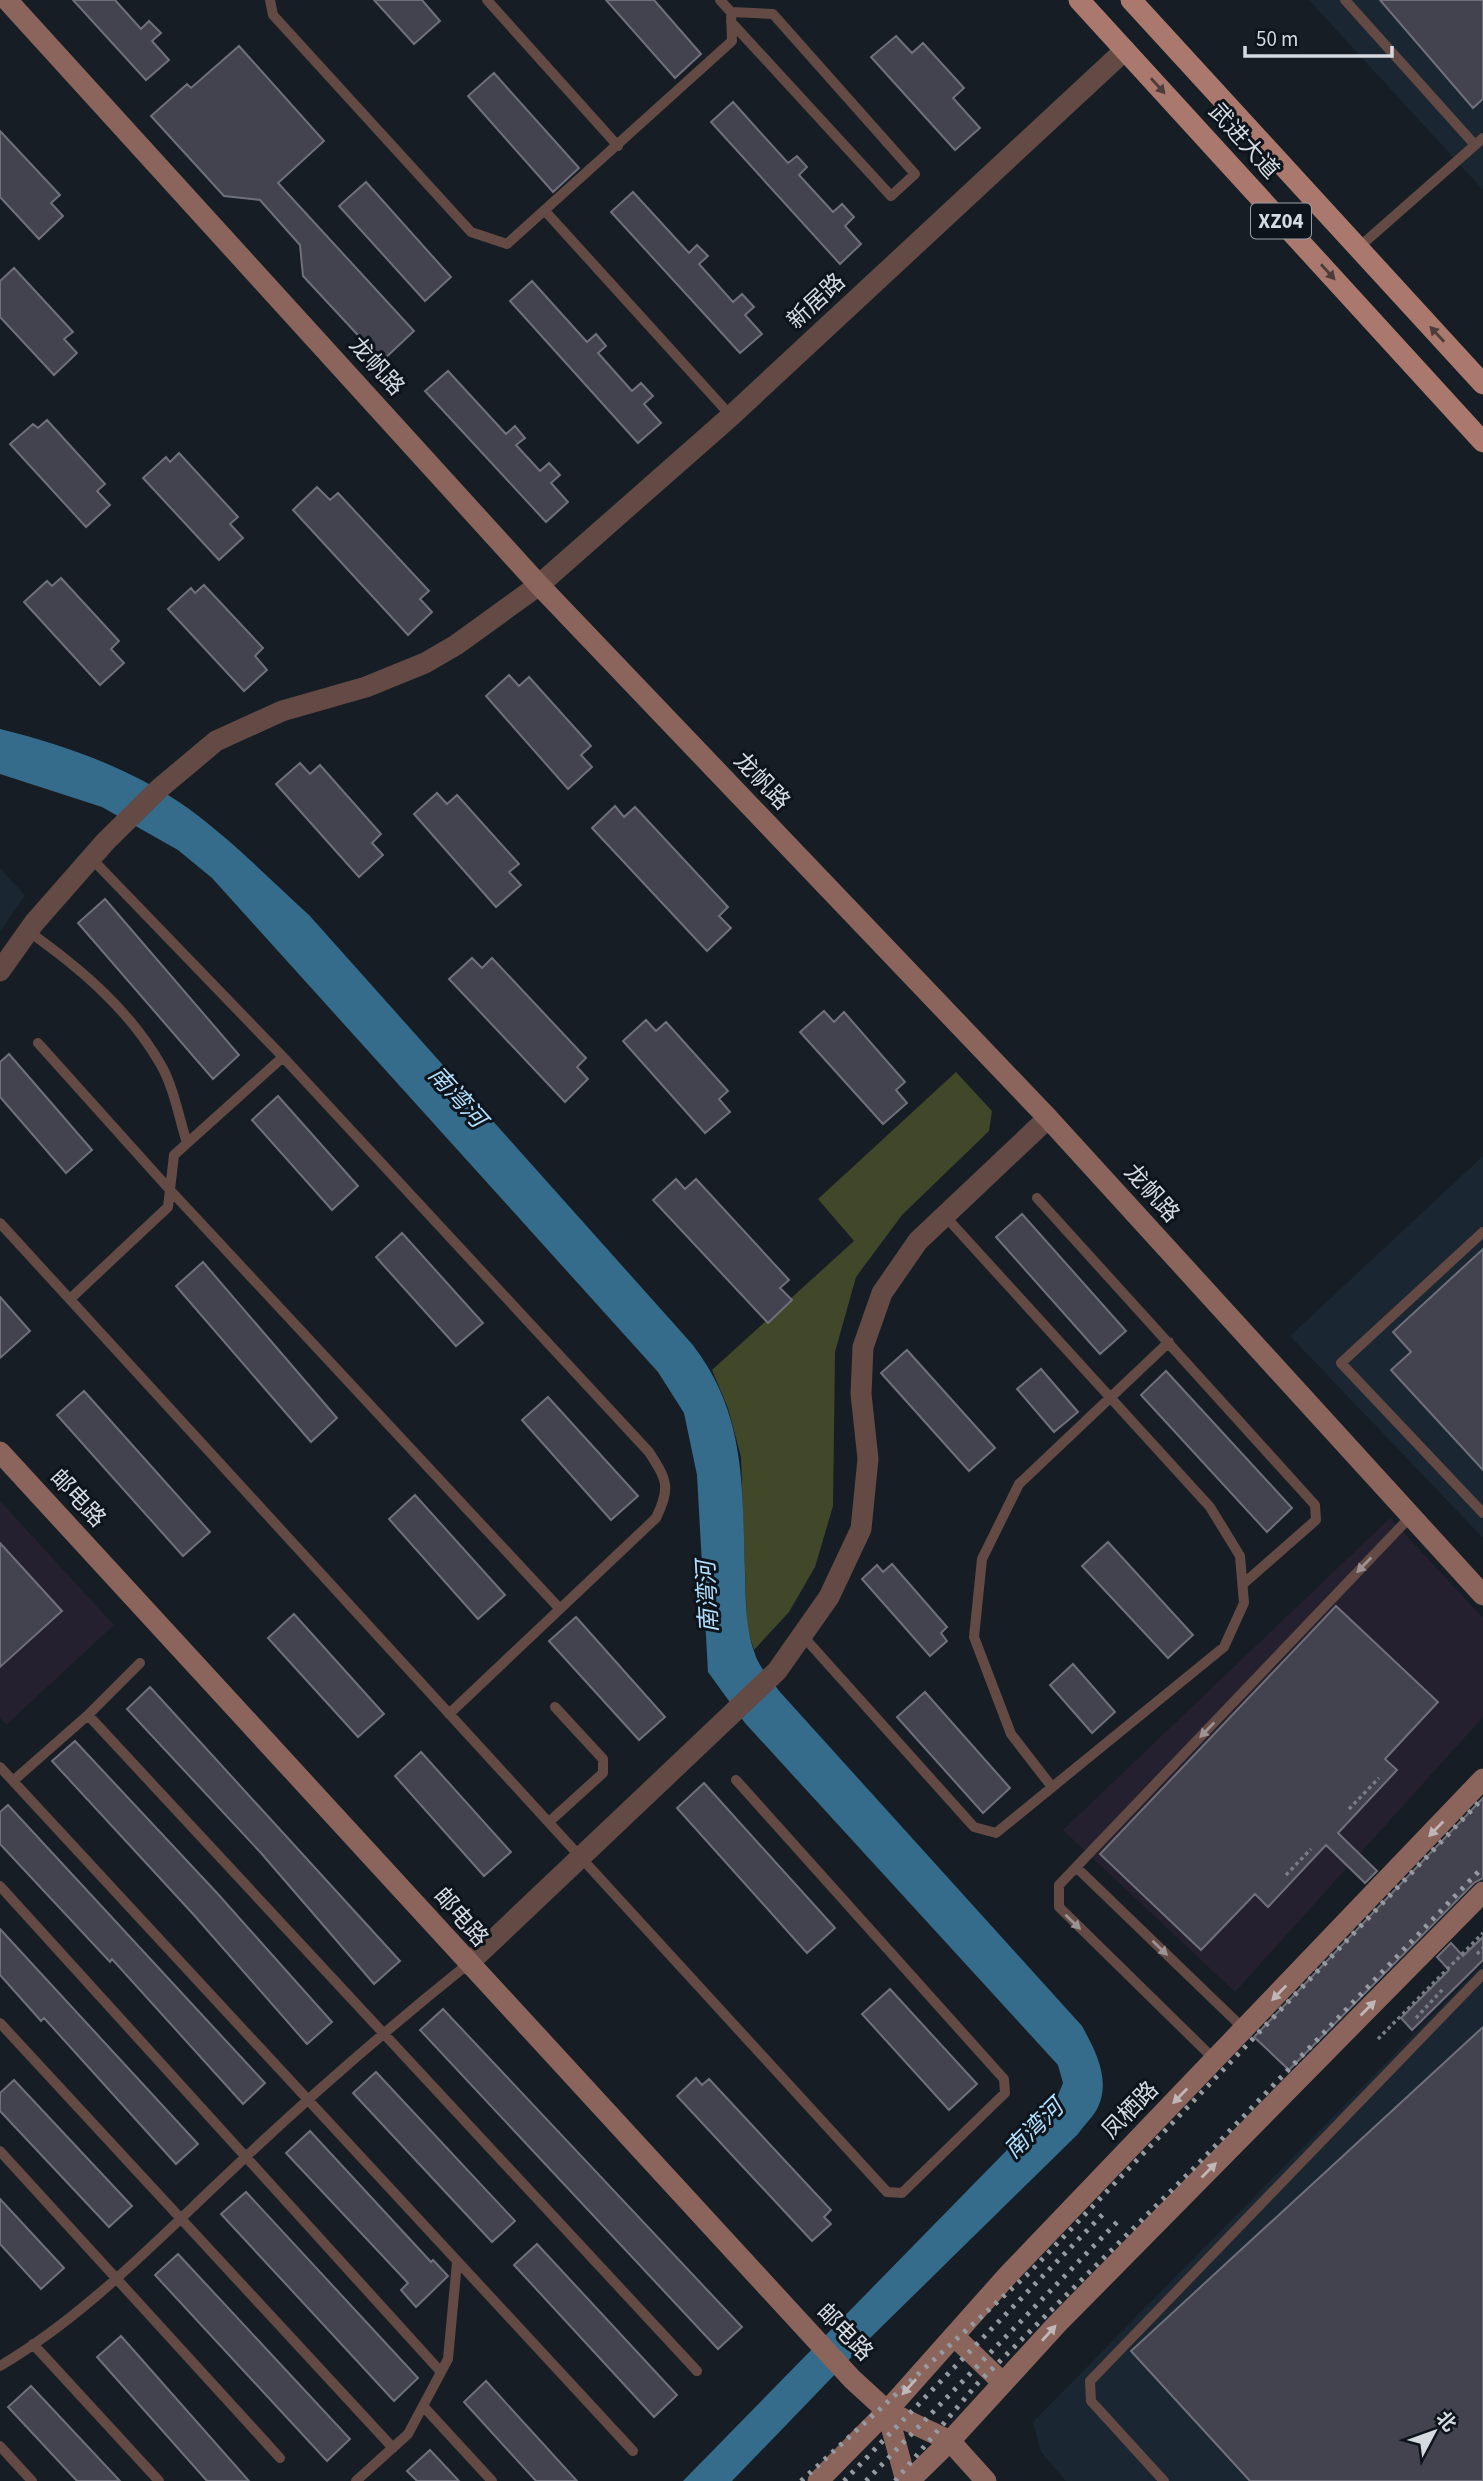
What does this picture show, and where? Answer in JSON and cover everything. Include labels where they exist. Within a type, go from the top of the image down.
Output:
[{"type":"main road","name":"武进大道","points":[[1079,0],[1483,442]]},
{"type":"main road","name":"武进大道","points":[[1131,0],[1483,384]]},
{"type":"street","name":"龙帆路","points":[[7,0],[539,585],[1048,1118],[1483,1594]]},
{"type":"street","name":"新居路","points":[[0,971],[28,931],[106,841],[160,788],[216,741],[282,711],[366,687],[425,663],[456,645],[539,585],[731,416],[1125,50]]},
{"type":"street","points":[[468,1964],[777,1671],[829,1597],[861,1529],[868,1459],[861,1394],[863,1346],[882,1293],[918,1241],[1048,1118]]},
{"type":"street","name":"邮电路","points":[[0,1452],[852,2379],[887,2411],[950,2441]]},
{"type":"street","name":"凤栖路","points":[[818,2481],[1483,1779]]},
{"type":"street","points":[[887,2411],[908,2481],[950,2441],[1057,2324],[1483,1892]]},
{"type":"street","points":[[954,2336],[1003,2383]]},
{"type":"street","points":[[950,2441],[986,2481]]},
{"type":"lane","points":[[270,0],[273,15],[471,232],[507,244],[546,212],[732,41],[731,17]]},
{"type":"lane","points":[[487,0],[618,146]]},
{"type":"lane","points":[[720,0],[731,17],[891,196],[915,174],[774,14],[731,17]]},
{"type":"lane","points":[[1345,0],[1479,142],[1358,248]]},
{"type":"lane","points":[[546,212],[731,416]]},
{"type":"lane","points":[[91,859],[283,1057],[649,1452],[662,1472],[667,1496],[656,1518],[449,1714]]},
{"type":"lane","points":[[28,931],[68,960],[122,1010],[162,1067],[187,1143]]},
{"type":"lane","points":[[38,1043],[170,1190],[560,1609]]},
{"type":"lane","points":[[70,1298],[168,1208],[174,1155],[283,1057]]},
{"type":"lane","points":[[1037,1198],[1315,1505],[1316,1520],[1243,1584]]},
{"type":"lane","points":[[802,1635],[974,1827],[996,1833],[1224,1647],[1244,1603],[1240,1556],[1210,1507],[945,1216]]},
{"type":"lane","points":[[0,1223],[887,2192],[902,2193],[1005,2093],[1004,2079],[736,1780]]},
{"type":"lane","points":[[1483,1232],[1341,1363],[1483,1513]]},
{"type":"lane","points":[[1052,1787],[1011,1734],[974,1637],[982,1559],[1019,1484],[1169,1342]]},
{"type":"lane","points":[[1214,2060],[1059,1907],[1059,1885],[1411,1516]]},
{"type":"lane","points":[[13,1781],[88,1715],[140,1663]]},
{"type":"lane","points":[[549,1822],[603,1773],[603,1759],[555,1707]]},
{"type":"lane","points":[[88,1715],[697,2371]]},
{"type":"lane","points":[[0,1767],[633,2451]]},
{"type":"lane","points":[[1076,1867],[1244,2029]]},
{"type":"lane","points":[[0,1886],[441,2372]]},
{"type":"lane","points":[[0,2366],[33,2344],[117,2277],[307,2099],[468,1964]]},
{"type":"lane","points":[[1164,2481],[1091,2401],[1090,2381],[1483,1974]]},
{"type":"lane","points":[[0,2023],[393,2448]]},
{"type":"lane","points":[[0,2151],[280,2458]]},
{"type":"lane","points":[[356,2481],[408,2434],[448,2359],[457,2262]]},
{"type":"lane","points":[[33,2344],[159,2481]]},
{"type":"lane","points":[[423,2406],[492,2481]]},
{"type":"lane","points":[[0,2446],[32,2481]]},
{"type":"path","points":[[1349,1809],[1379,1778]]},
{"type":"path","points":[[1286,1875],[1311,1849]]},
{"type":"path","points":[[1378,2039],[1483,1933]]},
{"type":"path","points":[[1477,1954],[1483,1948]]},
{"type":"path","points":[[1416,2018],[1443,1989]]},
{"type":"shaded area","points":[[1309,0],[1483,0],[1483,190]]},
{"type":"shaded area","points":[[0,868],[25,895],[0,932]]},
{"type":"shaded area","points":[[1483,1156],[1483,1538],[1290,1336]]},
{"type":"shaded area","points":[[0,1501],[114,1625],[6,1725],[0,1718]]},
{"type":"shaded area","points":[[1390,1518],[1483,1618],[1483,1717],[1235,1992],[1063,1830]]},
{"type":"shaded area","points":[[1483,1964],[1483,2481],[1066,2481],[1041,2452],[1033,2422]]},
{"type":"green space","points":[[956,1072],[992,1111],[989,1131],[902,1215],[856,1277],[835,1352],[833,1506],[815,1567],[789,1612],[754,1650],[747,1627],[741,1457],[728,1408],[712,1370],[854,1241],[818,1199]]},
{"type":"water","name":"南湾河","points":[[0,729],[70,749],[115,767],[179,802],[230,842],[309,915],[692,1344],[710,1370],[723,1398],[738,1453],[747,1615],[752,1647],[758,1661],[780,1692],[1082,2026],[1096,2055],[1102,2075],[1102,2096],[1096,2110],[1078,2134],[868,2340],[732,2481],[683,2481],[1056,2100],[1063,2083],[1058,2065],[745,1723],[708,1672],[697,1475],[684,1413],[658,1372],[212,878],[178,850],[102,807],[0,774]]},
{"type":"building","points":[[73,0],[115,0],[141,29],[149,21],[161,33],[152,41],[169,60],[146,80]]},
{"type":"building","points":[[374,0],[422,0],[440,21],[414,44]]},
{"type":"building","points":[[606,0],[654,0],[701,54],[675,78]]},
{"type":"building","points":[[1380,0],[1483,0],[1483,99],[1473,108]]},
{"type":"building","points":[[896,36],[912,53],[923,43],[964,88],[953,98],[980,128],[955,150],[871,57]]},
{"type":"building","points":[[239,46],[324,141],[278,183],[414,331],[382,361],[303,276],[300,245],[260,200],[224,196],[151,116],[187,84],[191,88]]},
{"type":"building","points":[[494,73],[579,168],[553,192],[468,96]]},
{"type":"building","points":[[733,102],[788,163],[797,156],[807,167],[799,175],[833,212],[842,204],[854,217],[845,226],[861,244],[840,264],[711,122]]},
{"type":"building","points":[[0,131],[60,195],[51,203],[63,216],[39,239],[0,197]]},
{"type":"building","points":[[366,182],[451,277],[425,301],[339,206]]},
{"type":"building","points":[[633,192],[689,253],[697,245],[708,256],[699,264],[733,302],[742,294],[754,307],[745,315],[762,334],[740,353],[611,212]]},
{"type":"building","points":[[14,268],[73,332],[64,339],[77,353],[54,375],[0,317],[0,281]]},
{"type":"building","points":[[532,281],[587,342],[596,334],[606,346],[598,353],[632,391],[641,383],[653,396],[644,404],[661,423],[638,443],[510,301]]},
{"type":"building","points":[[448,371],[506,434],[515,426],[525,438],[516,445],[540,471],[549,463],[560,475],[551,483],[568,502],[546,522],[425,391]]},
{"type":"building","points":[[47,420],[105,484],[97,491],[110,505],[86,527],[10,444],[33,424],[38,428]]},
{"type":"building","points":[[179,453],[238,517],[230,524],[243,538],[219,560],[143,478],[166,457],[170,462]]},
{"type":"building","points":[[317,487],[330,500],[338,493],[429,591],[420,599],[432,612],[408,635],[293,510]]},
{"type":"building","points":[[61,578],[119,641],[111,649],[124,663],[100,685],[24,602],[47,581],[52,586]]},
{"type":"building","points":[[204,585],[263,648],[255,656],[267,670],[244,691],[168,609],[191,588],[195,593]]},
{"type":"building","points":[[509,675],[519,686],[529,677],[591,746],[581,755],[592,767],[568,789],[486,696]]},
{"type":"building","points":[[300,763],[310,774],[320,765],[381,834],[372,843],[383,855],[359,877],[276,784]]},
{"type":"building","points":[[437,793],[447,804],[457,795],[519,864],[509,872],[521,885],[496,907],[414,814]]},
{"type":"building","points":[[615,806],[624,817],[635,807],[728,907],[719,916],[731,928],[707,951],[592,828]]},
{"type":"building","points":[[105,899],[239,1055],[213,1079],[78,923]]},
{"type":"building","points":[[472,958],[482,968],[492,958],[586,1058],[577,1067],[588,1079],[565,1102],[449,979]]},
{"type":"building","points":[[824,1011],[834,1022],[844,1012],[905,1082],[896,1090],[907,1103],[883,1124],[800,1032]]},
{"type":"building","points":[[646,1020],[656,1031],[666,1022],[728,1091],[719,1099],[730,1112],[705,1133],[623,1041]]},
{"type":"building","points":[[9,1054],[92,1150],[66,1173],[0,1097],[0,1062]]},
{"type":"building","points":[[278,1096],[358,1186],[332,1210],[252,1120]]},
{"type":"building","points":[[676,1179],[685,1189],[696,1179],[789,1280],[780,1288],[792,1300],[768,1323],[653,1200]]},
{"type":"building","points":[[1022,1214],[1126,1331],[1100,1354],[996,1237]]},
{"type":"building","points":[[402,1233],[483,1323],[456,1346],[376,1257]]},
{"type":"building","points":[[1483,1249],[1483,1470],[1391,1370],[1411,1352],[1393,1332]]},
{"type":"building","points":[[203,1262],[337,1418],[311,1442],[176,1286]]},
{"type":"building","points":[[0,1297],[30,1331],[0,1358]]},
{"type":"building","points":[[907,1350],[995,1448],[969,1471],[881,1373]]},
{"type":"building","points":[[1041,1369],[1078,1412],[1054,1432],[1017,1389]]},
{"type":"building","points":[[1166,1371],[1292,1508],[1267,1532],[1141,1395]]},
{"type":"building","points":[[84,1391],[210,1532],[183,1556],[57,1415]]},
{"type":"building","points":[[548,1397],[638,1496],[611,1520],[522,1420]]},
{"type":"building","points":[[415,1495],[505,1595],[478,1619],[389,1519]]},
{"type":"building","points":[[1108,1542],[1193,1635],[1168,1658],[1082,1566]]},
{"type":"building","points":[[0,1543],[62,1611],[0,1667]]},
{"type":"building","points":[[892,1564],[947,1627],[941,1633],[947,1641],[930,1656],[862,1579],[877,1565],[883,1572]]},
{"type":"building","points":[[1336,1606],[1438,1702],[1385,1759],[1397,1770],[1338,1833],[1377,1871],[1365,1883],[1326,1845],[1268,1907],[1255,1894],[1201,1950],[1100,1854]]},
{"type":"building","points":[[294,1614],[384,1714],[358,1737],[268,1638]]},
{"type":"building","points":[[576,1617],[665,1717],[639,1740],[549,1641]]},
{"type":"building","points":[[1073,1664],[1115,1712],[1092,1733],[1050,1685]]},
{"type":"building","points":[[150,1687],[400,1961],[374,1984],[261,1853],[127,1709]]},
{"type":"building","points":[[925,1692],[1010,1788],[983,1813],[897,1717]]},
{"type":"building","points":[[75,1741],[217,1893],[332,2022],[307,2044],[193,1914],[52,1761]]},
{"type":"building","points":[[421,1752],[511,1852],[484,1876],[395,1776]]},
{"type":"building","points":[[704,1783],[835,1928],[807,1953],[677,1808]]},
{"type":"building","points":[[1483,1798],[1483,1878],[1474,1883],[1289,2070],[1254,2037]]},
{"type":"building","points":[[8,1805],[265,2083],[243,2104],[112,1959],[110,1962],[0,1844],[0,1812]]},
{"type":"building","points":[[0,1929],[198,2144],[176,2164],[44,2018],[41,2021],[0,1975]]},
{"type":"building","points":[[1483,1937],[1483,1960],[1412,2030],[1401,2018],[1449,1970],[1437,1957],[1451,1943],[1463,1956]]},
{"type":"building","points":[[890,1989],[977,2084],[949,2110],[862,2014]]},
{"type":"building","points":[[443,2009],[742,2327],[718,2349],[420,2030]]},
{"type":"building","points":[[1483,2027],[1483,2481],[1250,2481],[1131,2351]]},
{"type":"building","points":[[376,2072],[515,2221],[492,2242],[353,2093]]},
{"type":"building","points":[[696,2078],[702,2085],[709,2079],[831,2210],[824,2217],[831,2224],[812,2241],[677,2096]]},
{"type":"building","points":[[14,2080],[132,2206],[109,2227],[0,2111],[0,2093]]},
{"type":"building","points":[[310,2131],[431,2262],[433,2260],[448,2276],[416,2307],[401,2290],[408,2283],[286,2153]]},
{"type":"building","points":[[246,2192],[418,2378],[394,2401],[221,2214]]},
{"type":"building","points":[[0,2199],[64,2268],[41,2289],[0,2244]]},
{"type":"building","points":[[537,2244],[677,2395],[654,2417],[514,2265]]},
{"type":"building","points":[[178,2254],[350,2439],[327,2461],[155,2275]]},
{"type":"building","points":[[121,2336],[249,2481],[207,2481],[97,2357]]},
{"type":"building","points":[[486,2381],[577,2481],[536,2481],[464,2402]]},
{"type":"building","points":[[31,2386],[120,2481],[77,2481],[8,2407]]},
{"type":"building","points":[[430,2450],[459,2481],[417,2481],[407,2471]]},
{"type":"railway","points":[[801,2481],[1029,2273],[1483,1798]]},
{"type":"railway","points":[[895,2481],[978,2383],[1194,2168],[1483,1867]]},
{"type":"railway","points":[[844,2481],[1106,2211]]},
{"type":"railway","points":[[866,2481],[1118,2221]]}]
